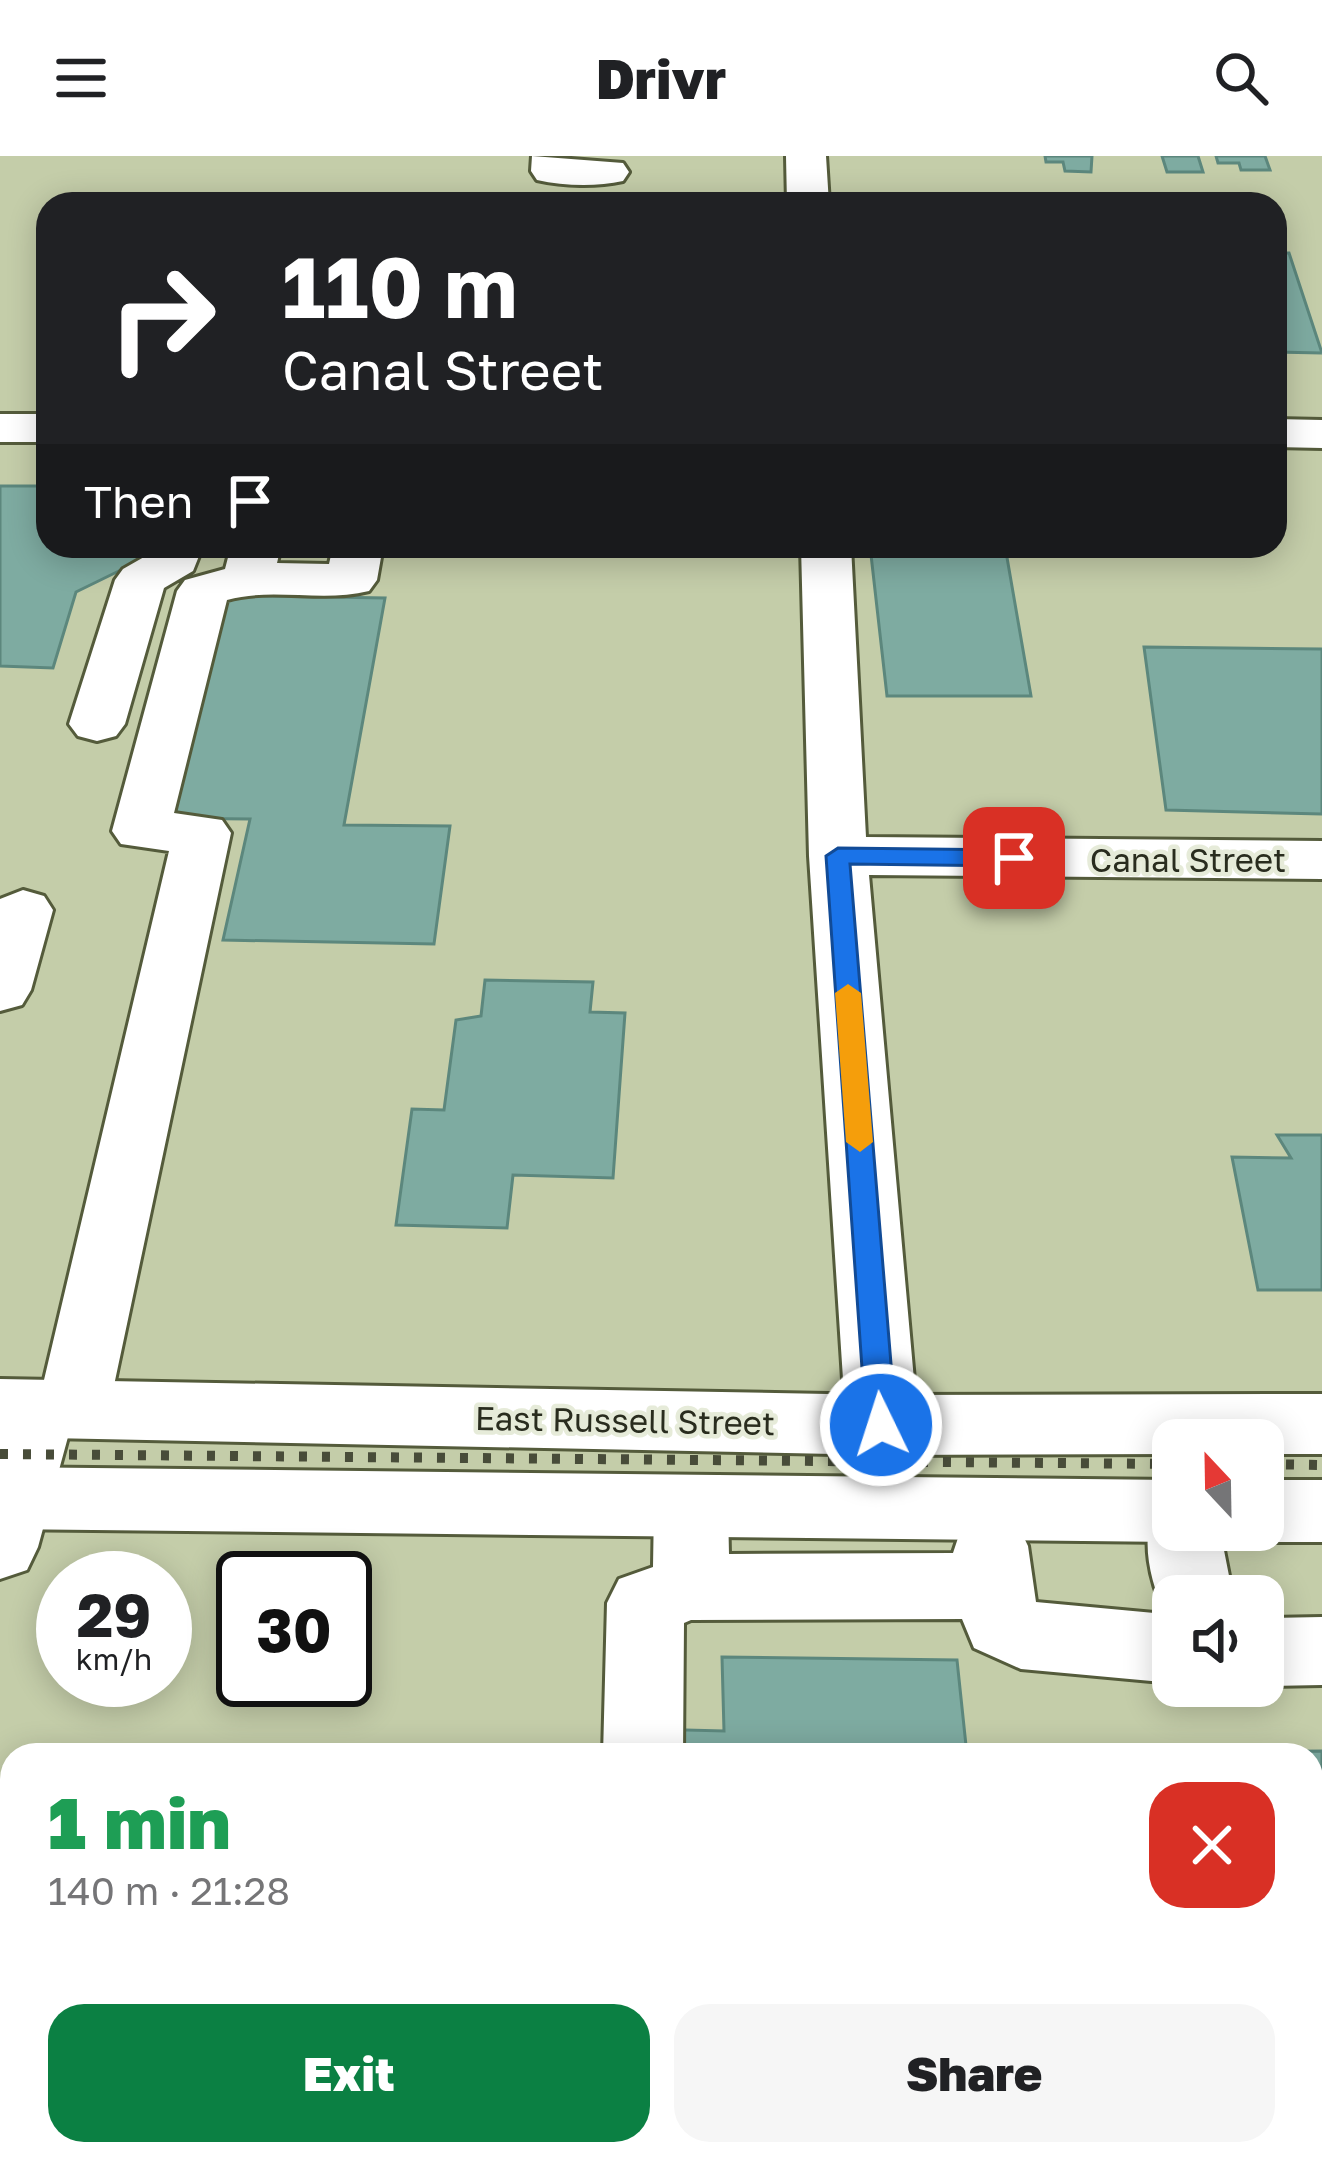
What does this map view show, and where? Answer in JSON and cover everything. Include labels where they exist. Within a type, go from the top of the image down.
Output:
[{"type":"main road","points":[[553,156],[552,171],[608,172]]},
{"type":"main road","points":[[806,156],[808,192]]},
{"type":"main road","points":[[0,428],[36,428]]},
{"type":"main road","points":[[1287,434],[1322,434]]},
{"type":"main road","points":[[98,724],[141,580],[175,558]]},
{"type":"main road","points":[[356,558],[351,580],[252,562],[203,591],[141,831],[202,833],[38,1409],[3,1514],[691,1508],[1152,1510]]},
{"type":"main road","points":[[826,558],[838,856],[881,1425]]},
{"type":"main road","name":"Canal Street","points":[[838,856],[1322,860]]},
{"type":"main road","points":[[0,990],[23,910]]},
{"type":"main road","name":"East Russell Street","points":[[38,1409],[881,1425],[1322,1424]]},
{"type":"main road","points":[[691,1508],[691,1587]]},
{"type":"main road","points":[[862,1509],[869,1584]]},
{"type":"main road","points":[[985,1510],[1001,1624],[1021,1635],[1152,1647]]},
{"type":"main road","points":[[1284,1511],[1322,1511]]},
{"type":"main road","points":[[643,1743],[646,1603],[691,1587],[996,1586]]},
{"type":"main road","points":[[1284,1652],[1322,1652]]},
{"type":"building","points":[[1045,156],[1092,156],[1091,172],[1065,171],[1063,162],[1046,162]]},
{"type":"building","points":[[1162,156],[1198,156],[1203,172],[1167,172]]},
{"type":"building","points":[[1216,156],[1265,156],[1270,170],[1241,170],[1239,163],[1218,163]]},
{"type":"building","points":[[1287,253],[1289,253],[1322,353],[1287,352]]},
{"type":"building","points":[[0,486],[36,486],[36,558],[145,558],[76,592],[53,668],[0,666]]},
{"type":"building","points":[[871,558],[1007,558],[1031,696],[887,696]]},
{"type":"building","points":[[208,595],[385,598],[344,825],[450,826],[434,944],[223,940],[250,819],[149,818]]},
{"type":"building","points":[[1144,647],[1322,649],[1322,814],[1166,810]]},
{"type":"building","points":[[485,980],[593,982],[590,1012],[625,1013],[613,1178],[513,1175],[507,1228],[396,1225],[412,1109],[444,1110],[456,1020],[481,1016]]},
{"type":"building","points":[[1277,1135],[1322,1135],[1322,1290],[1258,1290],[1232,1157],[1291,1158]]},
{"type":"building","points":[[722,1657],[957,1660],[966,1743],[648,1743],[648,1729],[724,1731]]},
{"type":"railway","points":[[0,1454],[1152,1464]]},
{"type":"railway","points":[[1284,1464],[1322,1465]]},
{"type":"slow traffic","points":[[848,993],[860,1142]]},
{"type":"route","points":[[881,1425],[838,856],[1014,858]]}]
